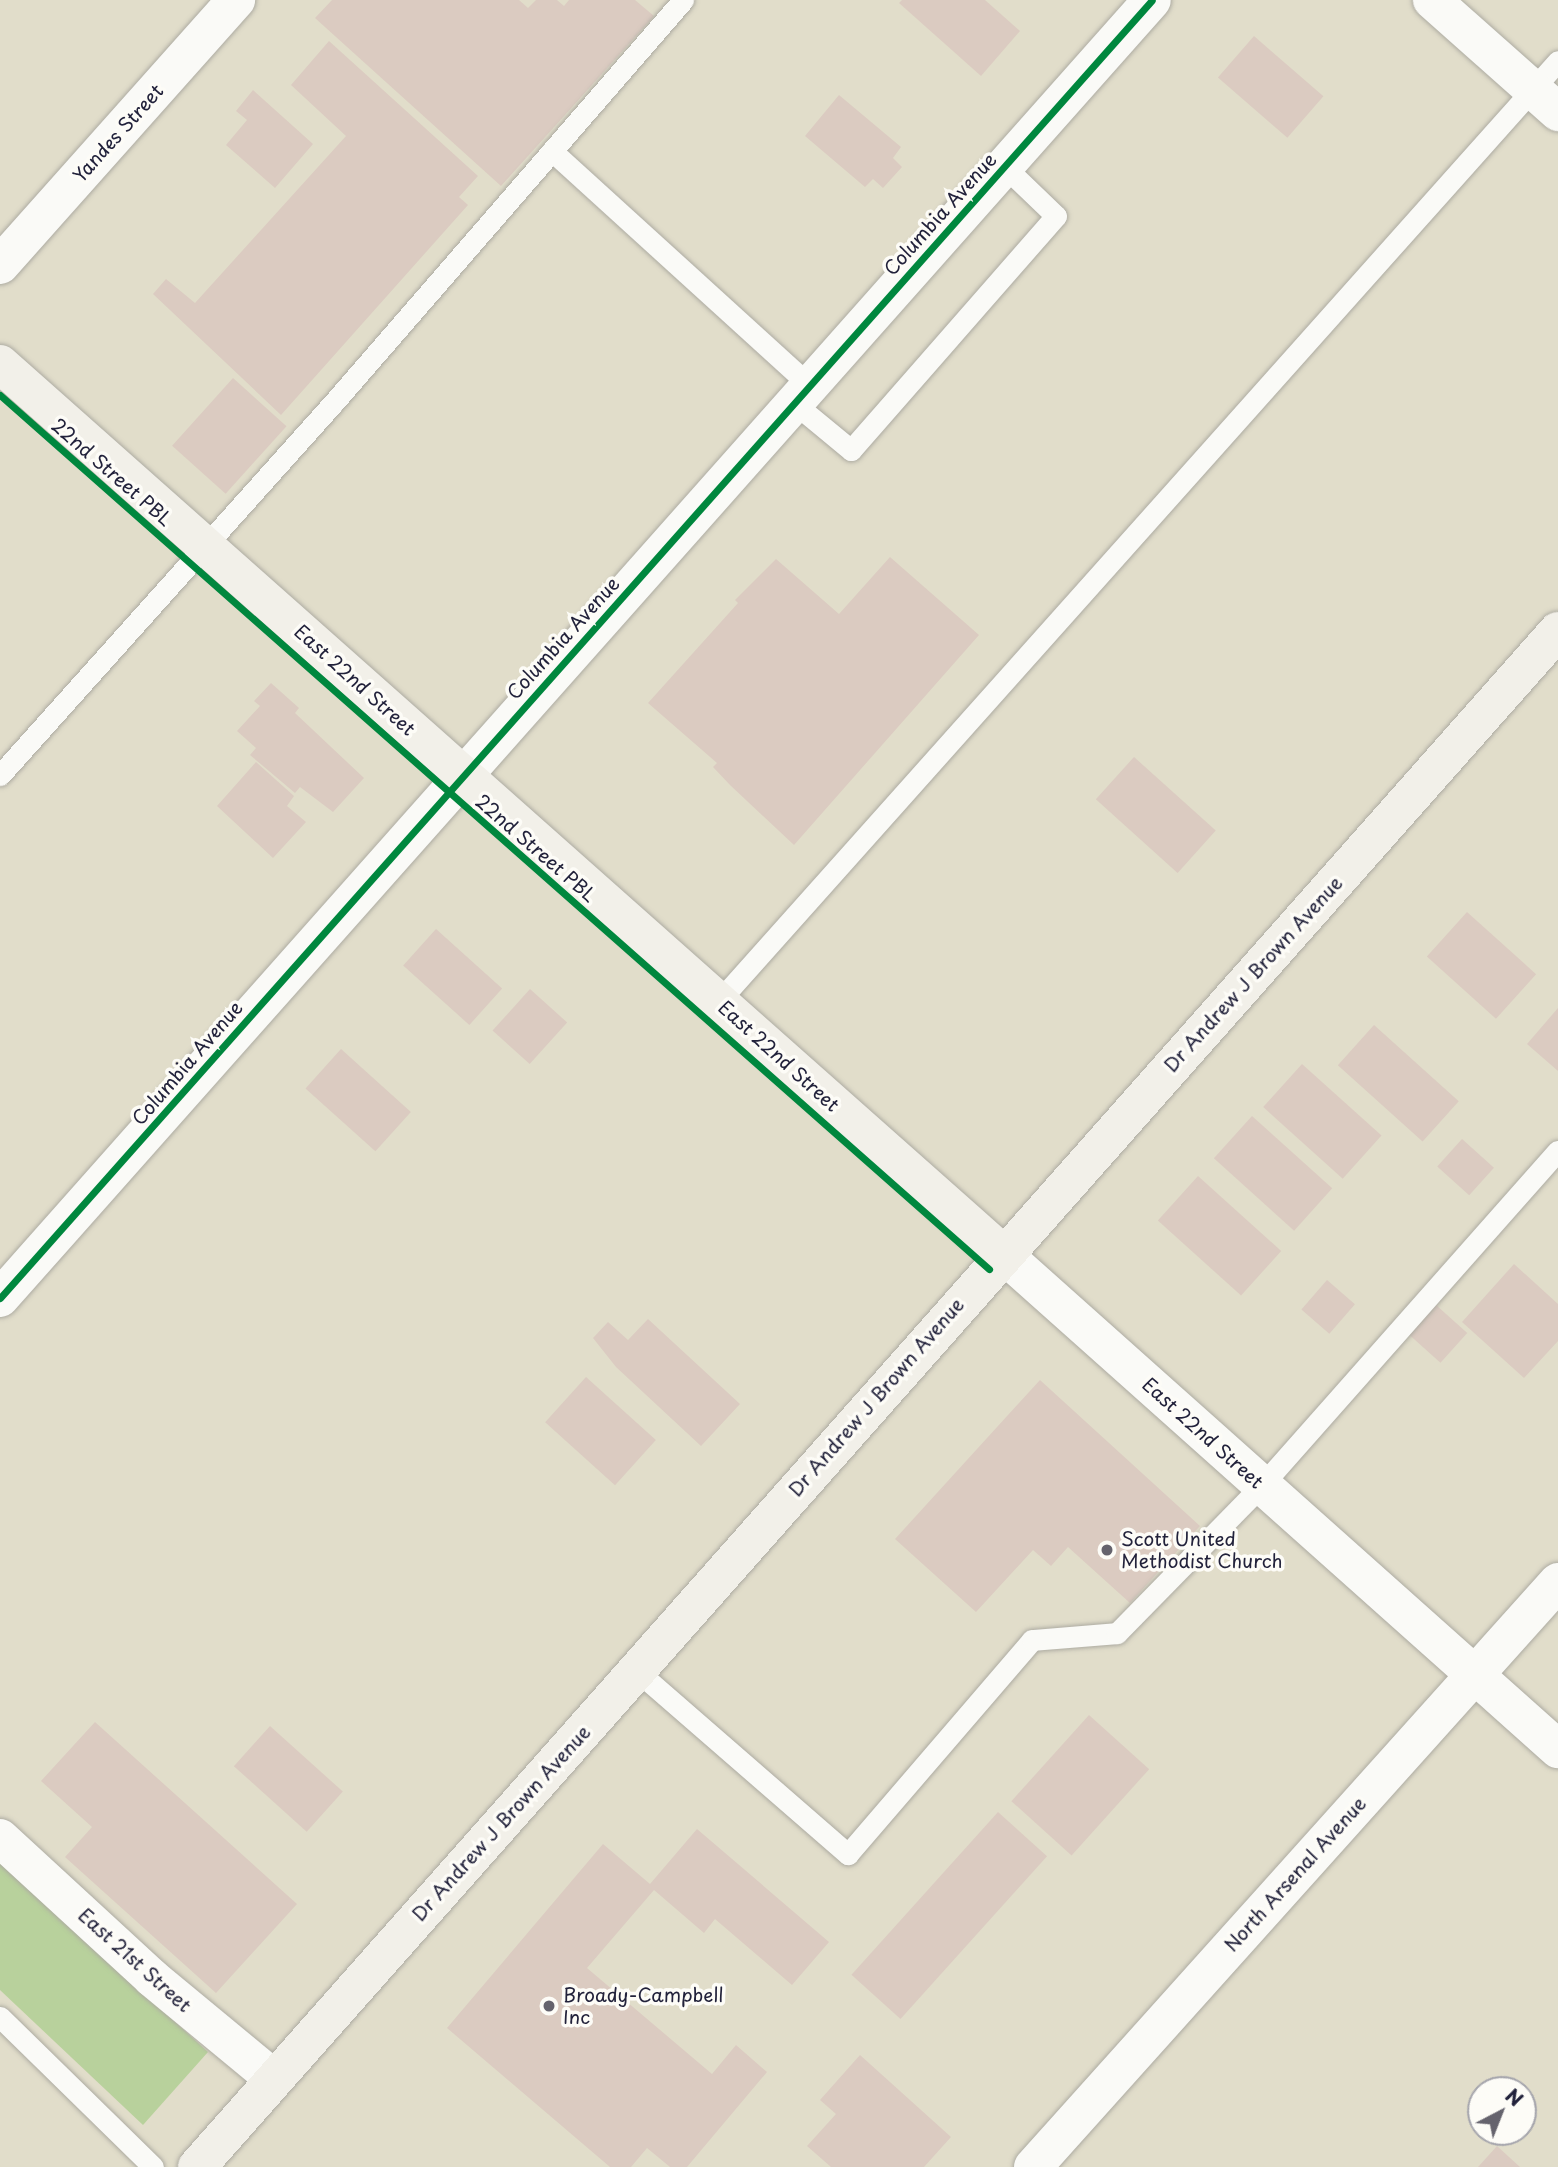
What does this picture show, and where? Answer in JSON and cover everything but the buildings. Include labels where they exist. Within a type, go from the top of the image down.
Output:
[{"type":"main road","name":"East 22nd Street","points":[[0,364],[1003,1254]]},
{"type":"main road","name":"Dr Andrew J Brown Avenue","points":[[197,2167],[1003,1254],[1558,631]]},
{"type":"street","name":"Yandes Street","points":[[0,265],[236,0]]},
{"type":"street","name":"Columbia Avenue","points":[[0,1298],[1152,0]]},
{"type":"street","points":[[1432,0],[1545,100]]},
{"type":"street","name":"East 22nd Street","points":[[1003,1254],[1558,1749]]},
{"type":"street","name":"North Arsenal Avenue","points":[[1033,2167],[1558,1582]]},
{"type":"street","name":"East 21st Street","points":[[0,1838],[152,1979],[273,2078]]},
{"type":"lane","points":[[0,775],[683,0]]},
{"type":"lane","points":[[718,1002],[1545,100],[1558,61]]},
{"type":"lane","points":[[552,151],[802,394],[851,450],[1056,216],[1004,166]]},
{"type":"lane","points":[[636,1670],[848,1854],[1032,1640],[1117,1633],[1262,1485],[1558,1151]]},
{"type":"lane","points":[[0,2017],[153,2167]]},
{"type":"green space","points":[[0,1862],[208,2052],[143,2125],[0,1990]]},
{"type":"cycle path","points":[[0,1298],[1152,0]]},
{"type":"cycle path","name":"22nd Street PBL","points":[[0,395],[989,1269]]},
{"type":"place","name":"Scott United Methodist Church","points":[[1107,1550]]},
{"type":"place","name":"Broady-Campbell Inc","points":[[549,2006]]}]
